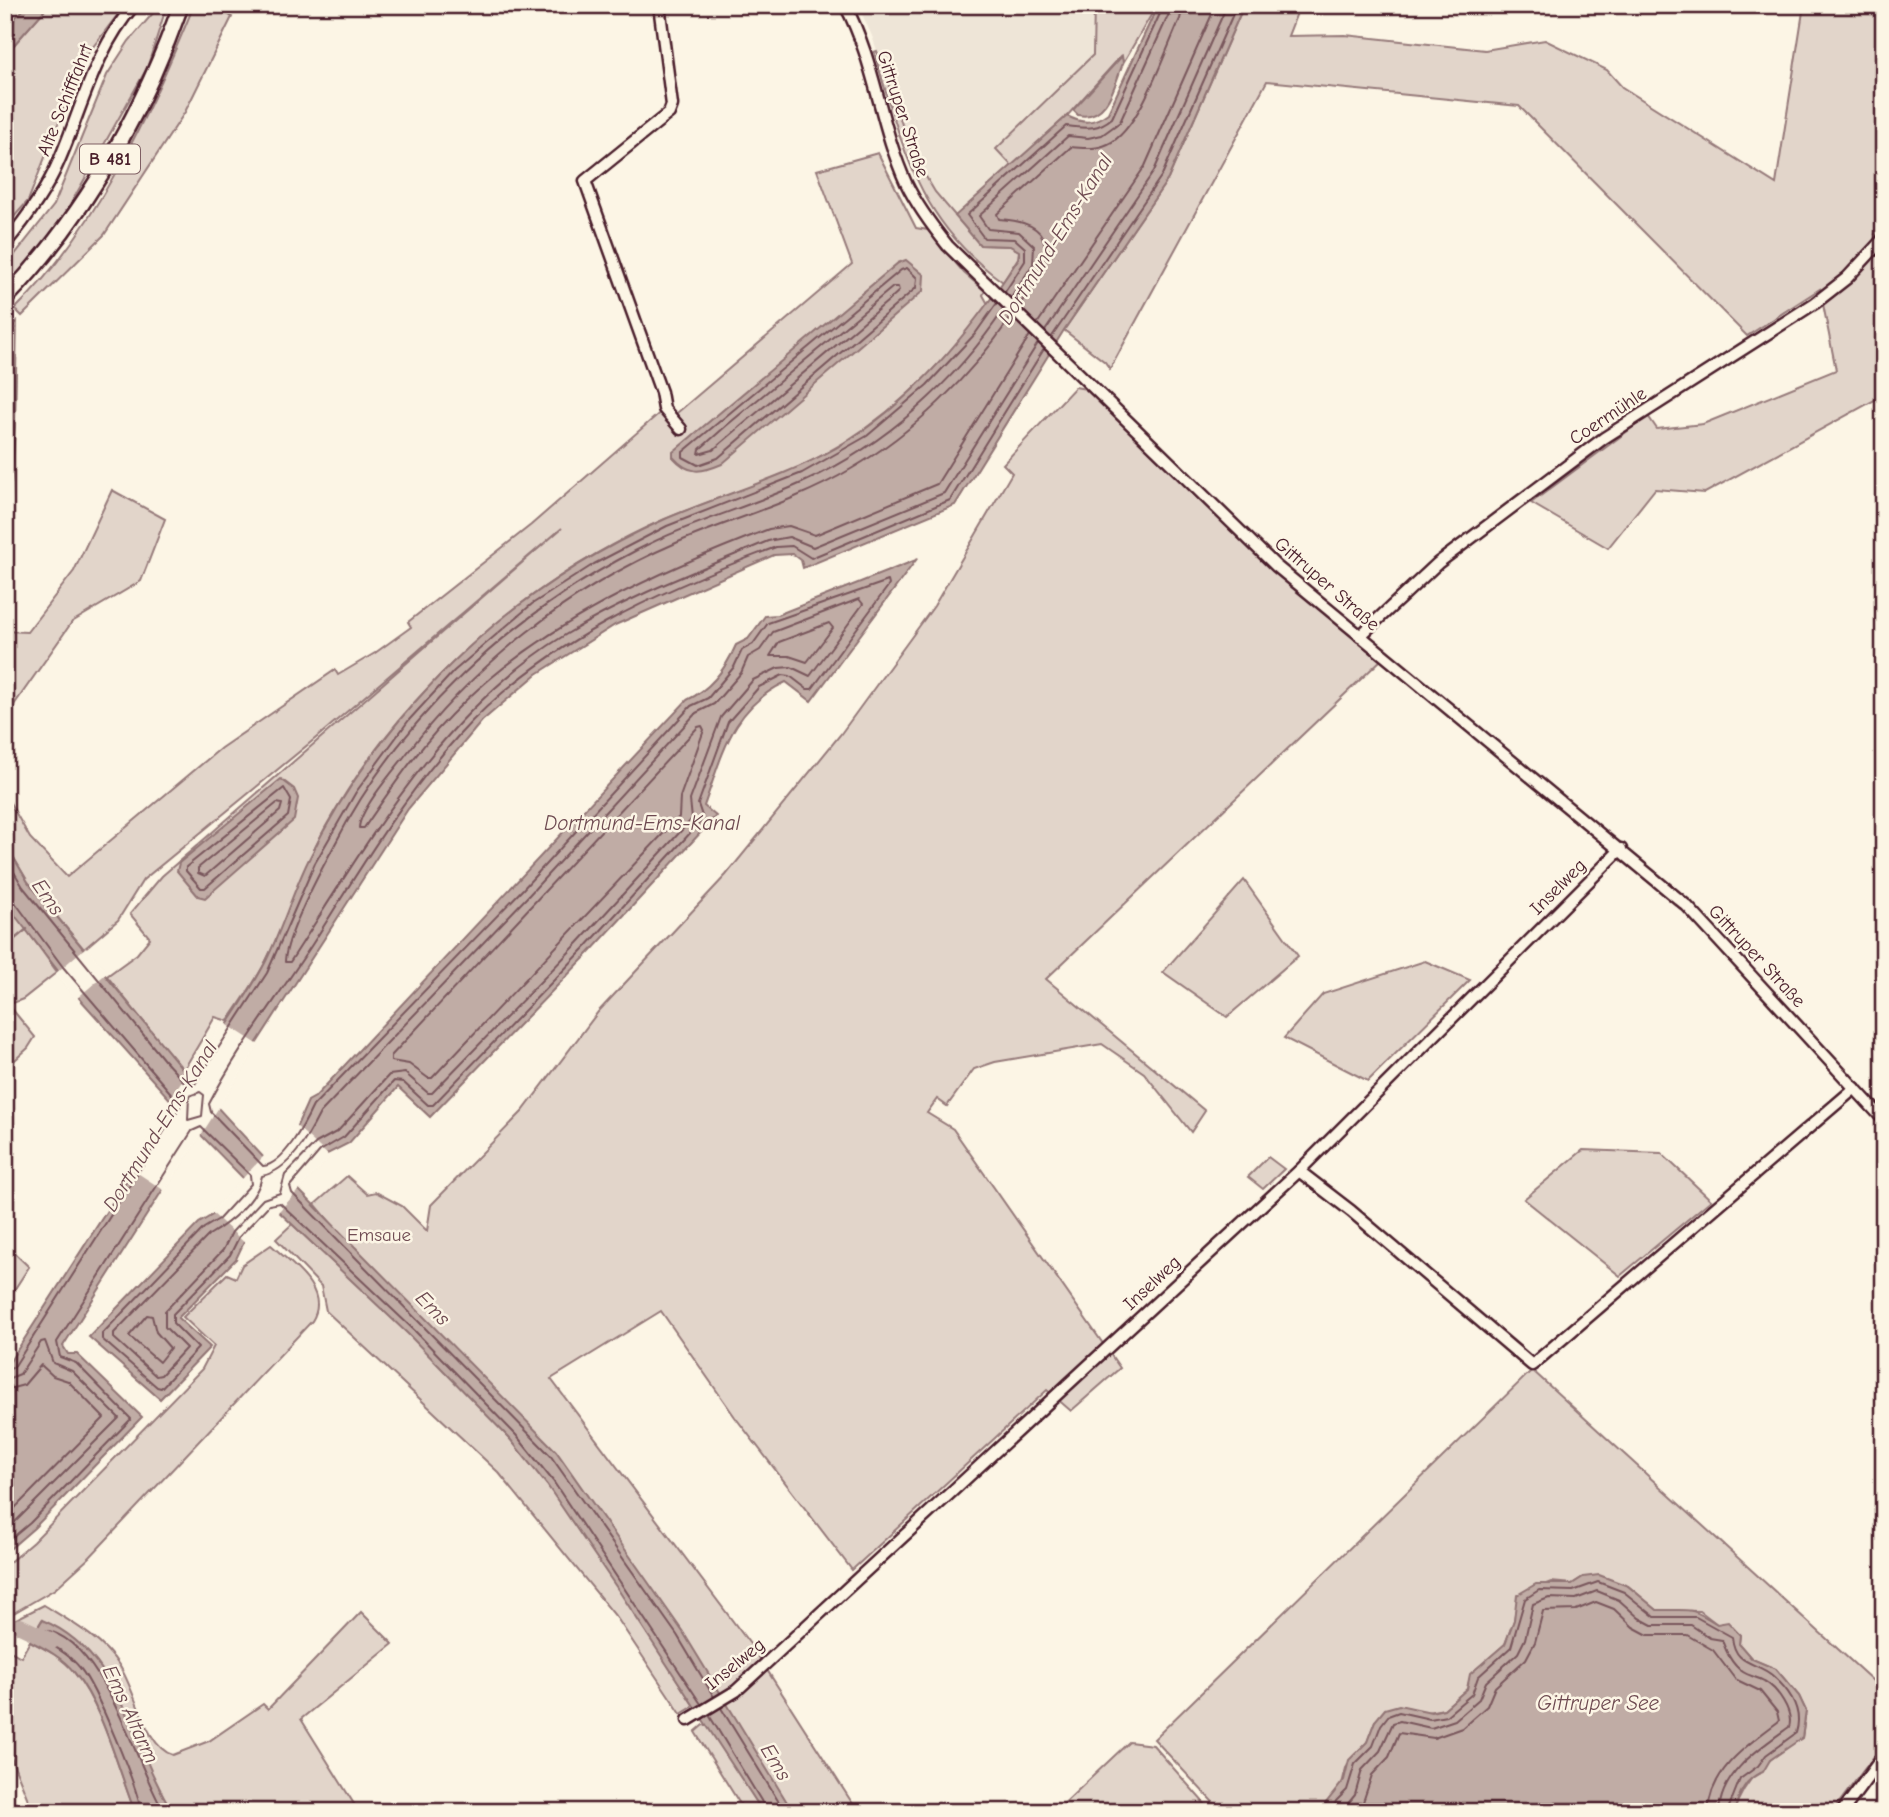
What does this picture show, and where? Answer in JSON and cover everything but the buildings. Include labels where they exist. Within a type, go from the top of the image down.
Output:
[{"type":"highway","name":"B 481","points":[[7,297],[56,240],[99,178],[143,99],[181,5]]},
{"type":"street","name":"Alte Schifffahrt","points":[[5,244],[41,196],[62,154],[99,58],[134,5]]},
{"type":"street","points":[[659,5],[672,105],[669,113],[585,180],[661,392],[664,409],[681,429]]},
{"type":"street","name":"Gittruper Straße","points":[[845,5],[861,43],[906,182],[929,223],[948,246],[1276,566],[1621,849],[1721,940],[1884,1120]]},
{"type":"street","name":"Coermühle","points":[[1360,636],[1449,555],[1604,438],[1815,303],[1847,278],[1884,238]]},
{"type":"street","name":"Inselweg","points":[[688,1720],[736,1690],[1299,1171],[1621,849]]},
{"type":"street","points":[[1299,1171],[1351,1211],[1532,1366],[1855,1088]]},
{"type":"street","points":[[1842,1812],[1884,1755]]},
{"type":"shaded area","points":[[858,5],[1094,5],[1093,55],[996,149],[1011,166],[955,216],[935,192],[908,142],[872,36]]},
{"type":"green space","points":[[49,5],[125,5],[83,60],[28,201],[5,227],[5,55]]},
{"type":"green space","points":[[160,5],[167,5],[147,68],[65,214],[5,293],[5,267],[54,205],[107,75],[129,41]]},
{"type":"green space","points":[[194,5],[214,5],[232,17],[185,112],[104,235],[22,316],[15,309],[71,243],[119,166],[160,85]]},
{"type":"green space","points":[[1094,5],[1157,5],[1123,63],[1121,56],[1067,116],[1012,166],[996,149],[1093,55]]},
{"type":"green space","points":[[1244,5],[1300,5],[1288,36],[1345,35],[1485,50],[1545,40],[1607,70],[1622,87],[1776,184],[1804,5],[1884,5],[1884,223],[1875,234],[1884,238],[1884,395],[1705,493],[1655,489],[1608,548],[1531,503],[1648,416],[1657,429],[1703,424],[1836,370],[1820,289],[1747,336],[1519,106],[1267,81],[1110,369],[1105,362],[1064,330],[1168,179]]},
{"type":"green space","points":[[877,51],[908,142],[935,192],[980,245],[1010,246],[1019,251],[1018,258],[1003,282],[951,234],[917,180],[894,119],[874,52]]},
{"type":"green space","points":[[878,153],[916,228],[928,230],[964,273],[985,291],[983,295],[988,304],[971,327],[913,389],[846,442],[802,466],[684,511],[612,545],[545,587],[499,621],[442,673],[390,731],[345,795],[309,861],[274,945],[257,977],[228,1021],[215,1017],[183,1071],[107,976],[137,954],[150,938],[130,914],[162,876],[562,528],[316,738],[143,880],[118,920],[84,949],[28,882],[5,843],[5,794],[30,838],[67,877],[221,748],[335,670],[338,675],[411,627],[408,622],[531,525],[664,409],[677,413],[852,264],[817,170]]},
{"type":"green space","points":[[17,321],[15,427],[5,573],[5,332]]},
{"type":"green space","name":"Emsaue","points":[[1075,387],[1086,389],[1270,568],[1383,658],[1046,979],[1205,1111],[1191,1132],[1144,1073],[1102,1044],[995,1062],[974,1069],[947,1106],[937,1099],[927,1113],[953,1129],[1120,1368],[1071,1411],[1047,1390],[852,1570],[735,1417],[661,1311],[551,1379],[753,1648],[858,1812],[780,1812],[646,1598],[315,1204],[347,1176],[367,1194],[376,1192],[402,1206],[427,1231],[431,1205],[523,1111],[598,1012],[726,875],[840,735],[934,606],[1012,473],[1003,464]]},
{"type":"green space","points":[[112,490],[165,519],[141,581],[72,622],[7,715],[5,722],[5,631],[27,632],[74,571]]},
{"type":"green space","points":[[1244,880],[1298,956],[1227,1017],[1163,972]]},
{"type":"green space","points":[[5,900],[57,972],[23,999],[5,1006]]},
{"type":"green space","points":[[1425,961],[1470,980],[1368,1081],[1284,1038],[1323,994]]},
{"type":"green space","points":[[12,1009],[35,1037],[28,1048],[5,1069],[5,1011]]},
{"type":"green space","points":[[1583,1150],[1661,1153],[1711,1200],[1620,1276],[1524,1199]]},
{"type":"green space","points":[[1268,1157],[1284,1169],[1263,1189],[1248,1177]]},
{"type":"green space","points":[[292,1224],[432,1356],[537,1471],[584,1536],[694,1706],[681,1714],[617,1618],[499,1473],[326,1311],[321,1286],[276,1239]]},
{"type":"green space","points":[[5,1244],[29,1267],[5,1304]]},
{"type":"green space","points":[[271,1245],[298,1269],[313,1289],[317,1310],[312,1321],[90,1557],[55,1589],[5,1618],[5,1566],[33,1542],[202,1369],[214,1346],[183,1317],[227,1274],[236,1278],[242,1265]]},
{"type":"green space","points":[[1532,1370],[1884,1691],[1884,1743],[1832,1812],[1734,1812],[1745,1788],[1760,1769],[1802,1738],[1806,1711],[1799,1696],[1776,1669],[1752,1659],[1739,1644],[1740,1635],[1730,1626],[1717,1624],[1700,1611],[1657,1610],[1628,1586],[1583,1577],[1572,1584],[1551,1582],[1518,1595],[1514,1620],[1505,1644],[1471,1674],[1467,1689],[1444,1709],[1375,1721],[1367,1742],[1346,1768],[1341,1788],[1326,1803],[1325,1812],[1222,1812],[1154,1739]]},
{"type":"green space","points":[[44,1605],[85,1631],[112,1655],[125,1676],[148,1730],[163,1750],[173,1755],[209,1741],[263,1704],[268,1709],[361,1612],[393,1644],[301,1719],[359,1812],[173,1812],[42,1620],[37,1628],[16,1619]]},
{"type":"green space","points":[[30,1641],[65,1662],[84,1687],[102,1721],[135,1812],[33,1812],[5,1743],[5,1648],[21,1657]]},
{"type":"green space","points":[[703,1725],[709,1726],[763,1812],[745,1812],[695,1732]]},
{"type":"green space","points":[[1129,1742],[1153,1745],[1212,1812],[1055,1812]]},
{"type":"water","points":[[28,5],[49,5],[5,55],[5,28]]},
{"type":"water","name":"Dortmund-Ems-Kanal","points":[[1158,5],[1244,5],[1168,179],[1064,330],[955,505],[803,568],[801,560],[793,554],[774,555],[615,625],[537,674],[482,721],[408,809],[216,1106],[265,1159],[296,1128],[308,1101],[315,1097],[687,700],[710,684],[722,670],[736,645],[748,639],[765,616],[777,615],[916,560],[811,701],[786,682],[753,704],[741,718],[724,750],[704,806],[716,816],[589,953],[430,1117],[398,1087],[349,1143],[325,1155],[296,1187],[556,1451],[683,1632],[793,1812],[763,1812],[619,1591],[547,1485],[510,1439],[408,1334],[276,1209],[244,1242],[236,1259],[178,1318],[210,1347],[160,1399],[89,1337],[199,1223],[214,1214],[245,1180],[199,1133],[63,1346],[68,1354],[77,1354],[142,1417],[34,1528],[5,1553],[5,1369],[175,1105],[80,999],[13,913],[5,900],[5,843],[28,882],[191,1079],[258,976],[277,937],[302,873],[325,828],[366,764],[413,705],[494,625],[575,567],[663,520],[794,469],[836,448],[864,430],[915,388],[981,313],[1019,258],[1019,251],[1010,246],[980,245],[955,216],[1067,116],[1088,122],[1108,113]]},
{"type":"water","points":[[1122,56],[1123,63],[1116,82],[1103,107],[1096,113],[1078,115],[1073,110]]},
{"type":"water","points":[[906,260],[924,275],[923,291],[722,464],[696,471],[684,467],[673,457],[673,452],[898,263]]},
{"type":"water","points":[[281,779],[294,789],[298,798],[294,820],[205,898],[198,896],[177,871],[179,863]]},
{"type":"water","name":"Gittruper See","points":[[1599,1575],[1628,1586],[1657,1610],[1688,1610],[1717,1624],[1728,1622],[1740,1635],[1739,1644],[1752,1659],[1776,1669],[1799,1696],[1806,1711],[1802,1738],[1770,1760],[1763,1772],[1747,1783],[1734,1812],[1325,1812],[1326,1803],[1344,1780],[1349,1760],[1367,1742],[1375,1721],[1385,1709],[1399,1705],[1431,1712],[1444,1709],[1467,1689],[1470,1674],[1505,1644],[1514,1620],[1517,1595],[1536,1584],[1572,1584],[1583,1577]]},
{"type":"water","points":[[42,1620],[69,1635],[90,1654],[107,1678],[173,1812],[135,1812],[102,1720],[84,1686],[65,1662],[30,1641]]},
{"type":"pier","points":[[86,947],[108,972],[76,999],[55,974]]},
{"type":"pier","points":[[223,1022],[259,1045],[165,1191],[130,1168],[170,1105],[168,1102],[188,1071],[190,1074]]},
{"type":"pier","points":[[294,1124],[330,1157],[247,1245],[211,1212]]},
{"type":"waterway","points":[[5,947],[27,929]]},
{"type":"waterway","name":"Ems Altarm","points":[[20,1626],[52,1641]]},
{"type":"water label","name":"Ems","points":[[48,897]]},
{"type":"water label","name":"Ems","points":[[433,1308]]},
{"type":"water label","name":"Ems","points":[[776,1762]]}]
